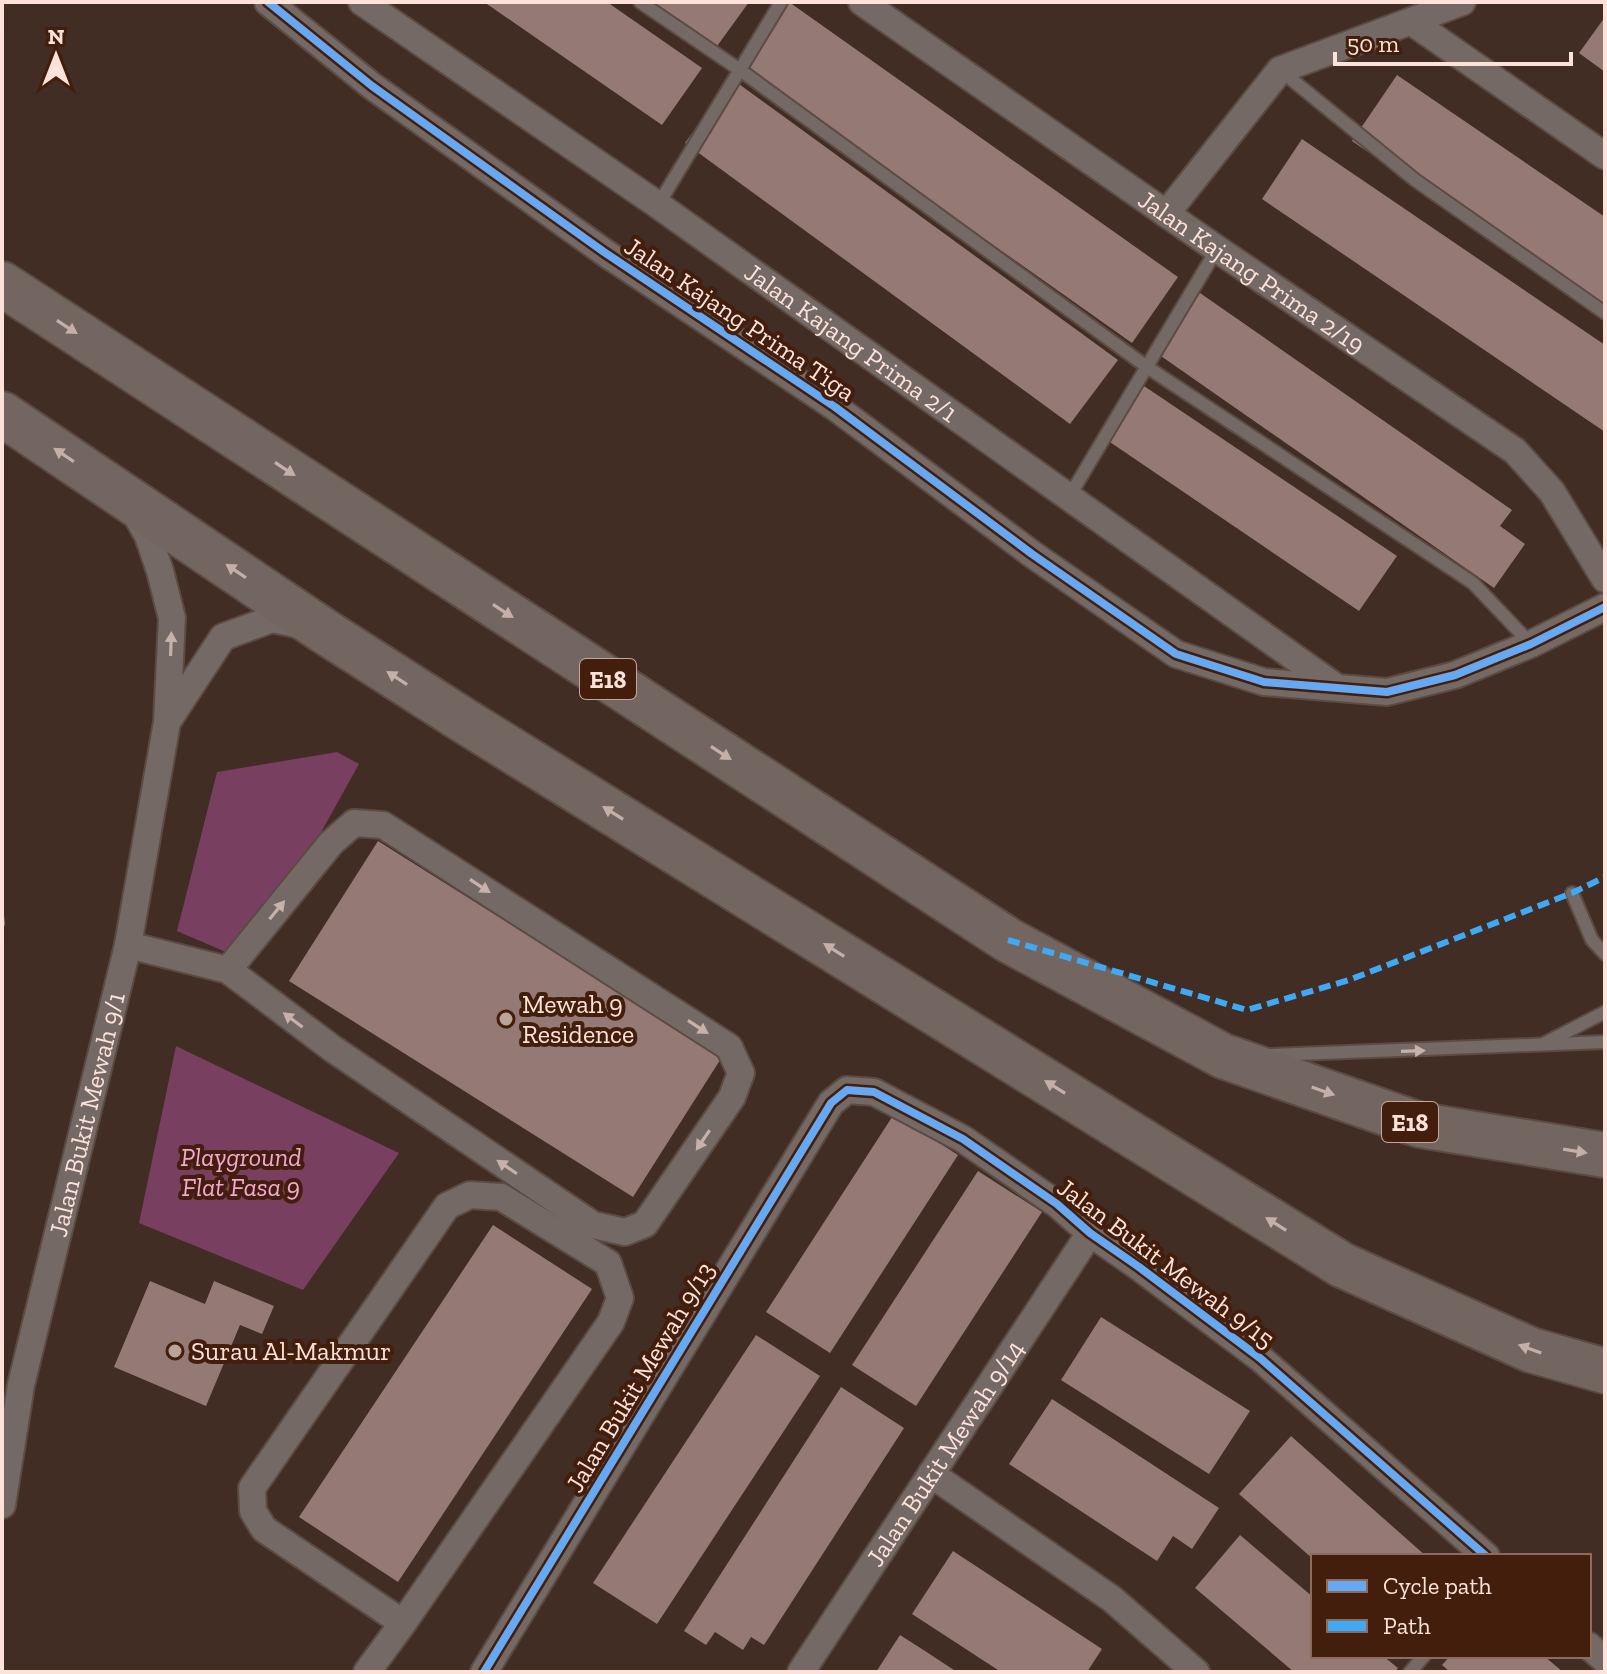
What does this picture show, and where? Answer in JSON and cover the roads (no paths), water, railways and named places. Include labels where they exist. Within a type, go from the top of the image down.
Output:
[{"type":"highway","name":"E18","points":[[2,284],[1008,940],[1223,1056],[1420,1125],[1605,1155]]},
{"type":"highway","points":[[2,414],[324,631],[463,720],[1342,1265],[1531,1350],[1605,1371]]},
{"type":"street","name":"Jalan Kajang Prima Tiga","points":[[268,2],[385,96],[604,252],[835,407],[1032,554],[1176,654],[1264,682],[1336,687]]},
{"type":"street","name":"Jalan Kajang Prima 2/1","points":[[362,2],[658,205],[1336,687]]},
{"type":"street","name":"Jalan Kajang Prima 2/19","points":[[862,2],[1166,214],[1515,451],[1552,492],[1605,579]]},
{"type":"street","points":[[1166,214],[1280,70],[1462,2]]},
{"type":"street","points":[[1412,22],[1605,156]]},
{"type":"street","name":"Jalan Bukit Mewah 9/1","points":[[2,1505],[12,1387],[128,945],[167,722],[172,618],[148,536],[127,497]]},
{"type":"street","points":[[1336,687],[1387,692],[1455,675],[1531,644],[1605,607]]},
{"type":"street","points":[[167,722],[223,637],[272,619],[324,631]]},
{"type":"street","points":[[128,945],[193,964],[228,970],[333,1049],[593,1225],[625,1232],[645,1224],[732,1097],[741,1073],[729,1047],[383,825],[354,823],[331,843],[228,970]]},
{"type":"street","name":"Jalan Bukit Mewah 9/15","points":[[831,1103],[847,1090],[874,1092],[991,1156],[1260,1358],[1484,1554]]},
{"type":"street","name":"Jalan Bukit Mewah 9/13","points":[[484,1672],[831,1103]]},
{"type":"street","points":[[367,1672],[403,1623],[611,1322],[620,1298],[608,1263],[501,1197],[470,1195],[447,1206],[252,1488],[253,1511],[264,1529],[403,1623]]},
{"type":"street","name":"Jalan Bukit Mewah 9/14","points":[[801,1672],[1090,1233]]},
{"type":"street","points":[[931,1474],[1112,1599],[1196,1672]]},
{"type":"lane","points":[[640,2],[740,70],[1147,367],[1473,583],[1531,644]]},
{"type":"lane","points":[[658,205],[781,2]]},
{"type":"lane","points":[[1280,70],[1415,180],[1605,313]]},
{"type":"lane","points":[[1069,497],[1217,249]]},
{"type":"lane","points":[[1572,893],[1592,940],[1605,954]]},
{"type":"lane","points":[[1538,1046],[1605,1012]]},
{"type":"lane","points":[[1223,1056],[1605,1042]]},
{"type":"place","name":"Mewah 9 Residence","points":[[506,1019]]},
{"type":"place","name":"Surau Al-Makmur","points":[[175,1351]]},
{"type":"park label","name":"Playground Flat Fasa 9","points":[[241,1172]]}]
